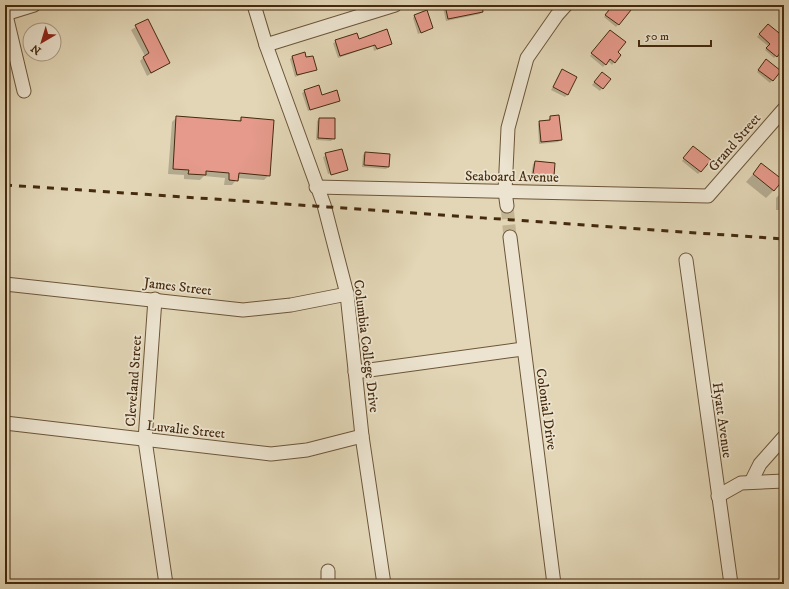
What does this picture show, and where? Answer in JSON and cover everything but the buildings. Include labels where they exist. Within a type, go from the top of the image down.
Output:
[{"type":"street","points":[[24,91],[5,13],[34,5]]},
{"type":"street","name":"Columbia College Drive","points":[[254,5],[266,45],[324,206],[347,294],[362,436],[384,584]]},
{"type":"street","points":[[266,45],[395,5]]},
{"type":"street","points":[[507,206],[505,191],[508,128],[527,58],[557,15],[566,5]]},
{"type":"street","name":"Grand Street","points":[[708,196],[784,109]]},
{"type":"street","name":"Seaboard Avenue","points":[[316,187],[708,196]]},
{"type":"street","name":"Colonial Drive","points":[[510,237],[554,584]]},
{"type":"street","name":"Hyatt Avenue","points":[[686,260],[731,584]]},
{"type":"street","name":"James Street","points":[[5,284],[155,299],[243,310],[291,305],[347,294]]},
{"type":"street","name":"Cleveland Street","points":[[155,299],[145,440],[166,584]]},
{"type":"street","points":[[355,372],[523,349]]},
{"type":"street","name":"Luvalie Street","points":[[5,424],[271,454],[307,450],[362,436]]},
{"type":"street","points":[[751,482],[760,464],[784,437]]},
{"type":"street","points":[[718,496],[741,483],[784,481]]},
{"type":"street","points":[[328,571],[328,584]]},
{"type":"tunnel","points":[[507,206],[510,237]]},
{"type":"railway","points":[[5,185],[784,239]]}]
